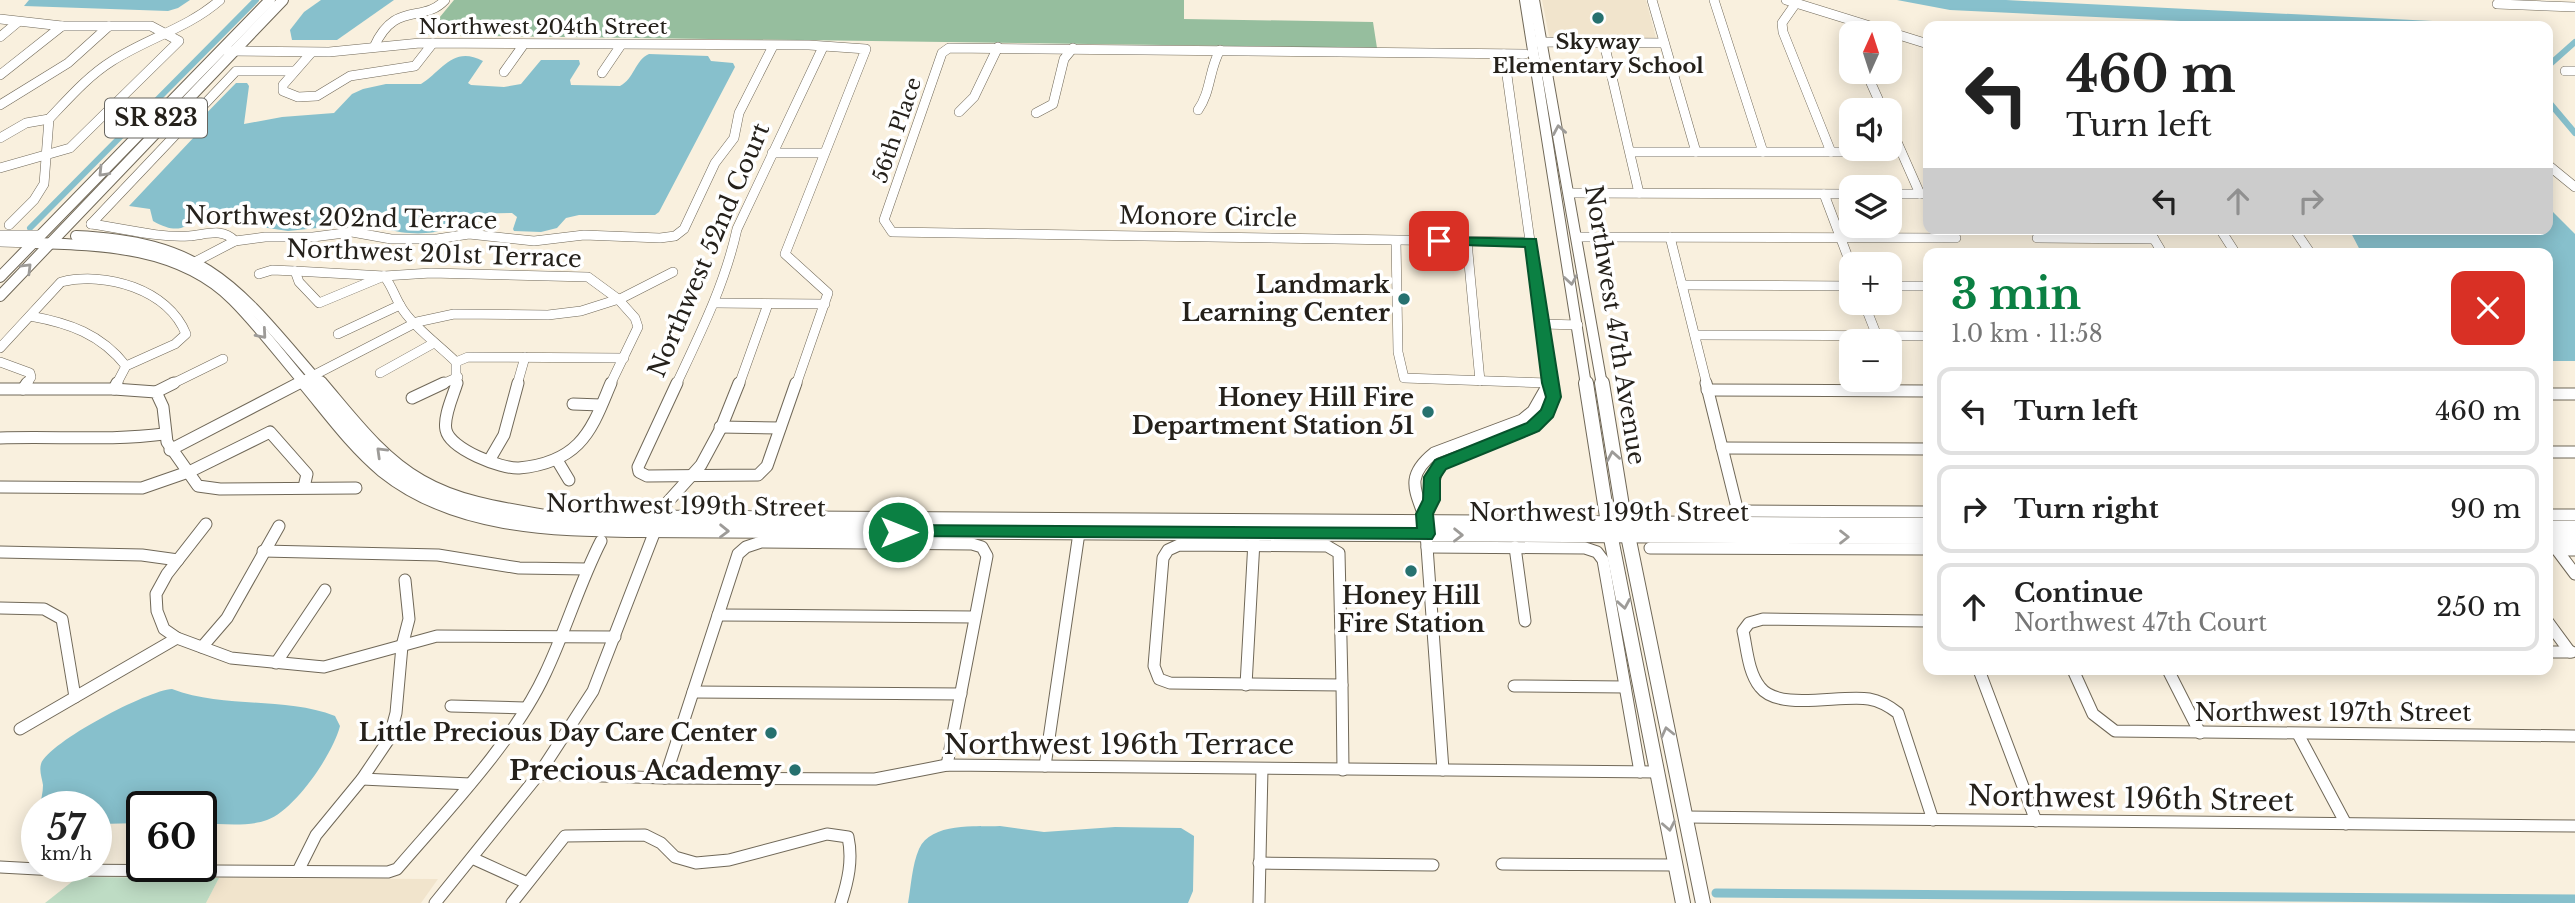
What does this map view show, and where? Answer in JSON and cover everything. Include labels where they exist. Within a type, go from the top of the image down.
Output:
[{"type":"main road","name":"SR 823","points":[[0,277],[270,0]]},
{"type":"main road","name":"SR 823","points":[[0,296],[283,0]]},
{"type":"main road","name":"Northwest 47th Avenue","points":[[1525,0],[1537,42],[1570,193],[1627,530],[1656,684],[1703,903]]},
{"type":"main road","name":"Northwest 47th Avenue","points":[[1534,0],[1555,180],[1610,530],[1684,903]]},
{"type":"main road","points":[[1555,180],[1570,193]]},
{"type":"main road","points":[[1565,244],[1578,237]]},
{"type":"main road","name":"Northwest 199th Street","points":[[37,239],[122,248],[191,264],[223,290],[388,459],[456,503],[489,517],[540,526],[657,525],[872,531],[1080,526],[1255,534],[1426,529],[1923,527]]},
{"type":"main road","points":[[1582,353],[1599,368]]},
{"type":"main road","name":"Northwest 199th Street","points":[[1627,530],[1740,517],[1923,527]]},
{"type":"main road","points":[[2553,538],[2575,528]]},
{"type":"main road","points":[[2553,539],[2575,540]]},
{"type":"main road","points":[[1658,772],[1669,775],[1680,789]]},
{"type":"street","points":[[0,138],[26,124],[49,118],[102,67],[121,55],[172,34],[202,17],[220,0]]},
{"type":"street","points":[[374,47],[378,35],[404,15],[432,11],[445,0]]},
{"type":"street","points":[[1652,0],[1696,152]]},
{"type":"street","points":[[1714,0],[1763,152]]},
{"type":"street","points":[[1786,0],[1856,21]]},
{"type":"street","points":[[1796,3],[1782,23],[1783,32],[1831,152]]},
{"type":"street","points":[[2497,4],[2575,7]]},
{"type":"street","points":[[0,19],[62,26],[151,26],[172,34],[179,41],[71,148],[0,168]]},
{"type":"street","points":[[0,37],[18,22]]},
{"type":"street","points":[[0,75],[62,26]]},
{"type":"street","points":[[0,106],[68,63],[108,26]]},
{"type":"street","points":[[1902,36],[1923,42]]},
{"type":"street","points":[[1537,42],[1664,43]]},
{"type":"street","points":[[311,53],[283,85],[283,91],[288,96],[318,96],[326,93],[341,78],[415,66],[433,43]]},
{"type":"street","name":"Northwest 204th Street","points":[[221,51],[311,53],[433,43],[866,49],[824,153]]},
{"type":"street","points":[[1604,43],[1639,193]]},
{"type":"street","points":[[504,72],[524,44]]},
{"type":"street","points":[[602,73],[621,45]]},
{"type":"street","name":"Northwest 202nd Terrace","points":[[293,71],[236,71],[91,224],[185,236],[222,232],[232,236],[235,241],[352,232],[391,239],[437,239],[469,234],[534,241],[584,235],[660,238],[675,236],[684,229],[715,163],[734,138],[739,113],[773,46]]},
{"type":"street","name":"Northwest 52nd Court","points":[[691,475],[647,476],[639,472],[638,467],[713,303],[730,261],[737,229],[823,47]]},
{"type":"street","points":[[959,112],[979,93],[990,58],[998,47],[1525,54]]},
{"type":"street","name":"56th Place","points":[[886,227],[884,220],[942,53],[948,48],[998,47]]},
{"type":"street","points":[[1036,113],[1053,104],[1064,59],[1073,48]]},
{"type":"street","points":[[1198,110],[1208,97],[1213,61],[1220,50]]},
{"type":"street","points":[[1443,771],[1426,529],[1432,477],[1441,464],[1448,460],[1533,427],[1548,413],[1554,397],[1549,383],[1504,54]]},
{"type":"street","points":[[9,225],[34,200],[44,184],[49,118]]},
{"type":"street","points":[[1630,152],[1839,152]]},
{"type":"street","points":[[1902,152],[1923,192]]},
{"type":"street","points":[[691,475],[758,475],[767,466],[828,293],[785,254],[824,153],[772,153]]},
{"type":"street","points":[[2553,169],[2575,187]]},
{"type":"street","points":[[2553,180],[2566,180]]},
{"type":"street","points":[[1570,193],[1839,194]]},
{"type":"street","points":[[1824,194],[1839,234]]},
{"type":"street","points":[[1902,194],[1923,194]]},
{"type":"street","name":"Monore Circle","points":[[886,227],[892,232],[903,233],[1531,242]]},
{"type":"street","points":[[0,234],[37,239]]},
{"type":"street","points":[[2152,235],[2159,248]]},
{"type":"street","points":[[1578,237],[1839,237]]},
{"type":"street","points":[[1670,237],[1740,517]]},
{"type":"street","points":[[1902,238],[1956,238]]},
{"type":"street","points":[[2037,238],[2154,239]]},
{"type":"street","points":[[0,242],[37,239]]},
{"type":"street","points":[[191,264],[235,241]]},
{"type":"street","points":[[1396,241],[1398,352],[1404,378],[1549,383]]},
{"type":"street","points":[[1467,242],[1480,381]]},
{"type":"street","name":"Northwest 201st Terrace","points":[[259,274],[272,270],[384,276],[431,272],[569,275],[587,277],[618,299]]},
{"type":"street","points":[[295,271],[299,282],[319,303],[384,276],[396,291],[400,305],[434,343],[456,362],[458,377],[445,427],[449,438],[465,451],[517,468],[557,460],[589,432],[638,327],[635,317],[618,299]]},
{"type":"street","points":[[170,450],[417,322],[439,315],[468,313],[566,314],[596,308],[673,272]]},
{"type":"street","points":[[0,348],[61,282],[73,277],[101,279],[141,292],[175,313],[185,323],[186,334],[175,344],[126,366],[114,389]]},
{"type":"street","points":[[1682,285],[1839,286]]},
{"type":"street","points":[[1902,286],[1923,286]]},
{"type":"street","points":[[713,303],[825,304]]},
{"type":"street","points":[[435,903],[539,774],[593,691],[665,505],[677,488],[700,465],[720,427],[768,304]]},
{"type":"street","points":[[338,334],[400,305]]},
{"type":"street","points":[[30,316],[58,321],[96,335],[116,351],[126,366]]},
{"type":"street","points":[[1543,324],[1578,325]]},
{"type":"street","points":[[1695,335],[1839,336]]},
{"type":"street","points":[[1902,336],[1923,336]]},
{"type":"street","points":[[380,373],[434,343]]},
{"type":"street","points":[[456,362],[468,357],[624,358]]},
{"type":"street","points":[[490,459],[504,435],[526,357]]},
{"type":"street","points":[[0,389],[114,389],[156,392],[223,359]]},
{"type":"street","points":[[0,362],[30,373],[31,376],[23,389]]},
{"type":"street","points":[[412,398],[458,377]]},
{"type":"street","points":[[1426,529],[1416,500],[1416,474],[1422,461],[1434,453],[1522,420],[1533,411],[1549,383]]},
{"type":"street","points":[[1707,390],[1923,391]]},
{"type":"street","points":[[156,392],[164,402],[164,433],[170,450],[198,485],[220,489],[356,488]]},
{"type":"street","points":[[2553,394],[2575,394]]},
{"type":"street","points":[[573,404],[601,405]]},
{"type":"street","points":[[1509,425],[1518,434]]},
{"type":"street","points":[[720,427],[780,428]]},
{"type":"street","points":[[0,487],[142,488],[188,474],[270,432],[307,474],[304,487]]},
{"type":"street","points":[[0,438],[57,436],[123,439],[164,433]]},
{"type":"street","points":[[1722,448],[1923,449]]},
{"type":"street","points":[[2553,452],[2575,453]]},
{"type":"street","points":[[557,460],[569,480]]},
{"type":"street","points":[[1416,474],[1432,477]]},
{"type":"street","points":[[2553,515],[2575,515]]},
{"type":"street","points":[[206,524],[156,594],[159,621],[164,629],[177,638],[231,658],[324,667],[437,636],[615,637]]},
{"type":"street","points":[[202,647],[227,618],[279,526]]},
{"type":"street","points":[[1045,766],[1080,526]]},
{"type":"street","points":[[1426,529],[1515,547],[1585,548],[1597,552],[1603,560],[1640,772]]},
{"type":"street","points":[[665,778],[738,554],[746,547],[761,542],[872,531],[972,544],[982,547],[987,556],[947,765]]},
{"type":"street","points":[[1246,685],[1255,534]]},
{"type":"street","points":[[1342,685],[1170,683],[1158,679],[1154,666],[1163,558],[1168,550],[1179,545],[1255,534],[1327,545],[1339,553],[1342,685],[1343,770]]},
{"type":"street","points":[[2553,540],[2575,550]]},
{"type":"street","points":[[0,867],[68,871],[388,872],[397,869],[470,784],[525,708],[545,675],[587,569],[601,541]]},
{"type":"street","points":[[2553,543],[2575,574]]},
{"type":"street","points":[[1515,547],[1525,621]]},
{"type":"street","points":[[1650,548],[1923,549]]},
{"type":"street","points":[[263,551],[438,555],[519,568],[587,569]]},
{"type":"street","points":[[0,552],[142,555],[178,560]]},
{"type":"street","points":[[298,871],[316,835],[362,779],[389,740],[396,713],[402,646],[409,619],[405,580]]},
{"type":"street","points":[[276,663],[325,590]]},
{"type":"street","points":[[0,608],[44,609],[62,619],[75,697]]},
{"type":"street","points":[[718,615],[974,617]]},
{"type":"street","points":[[1923,621],[1763,619],[1749,623],[1743,631],[1755,681],[1764,693],[1780,698],[1874,699],[1889,704],[1898,713],[1933,820]]},
{"type":"street","points":[[2553,628],[2572,652]]},
{"type":"street","points":[[20,729],[177,638]]},
{"type":"street","points":[[2553,652],[2572,652]]},
{"type":"street","points":[[1981,675],[2036,821]]},
{"type":"street","name":"Northwest 197th Street","points":[[2075,675],[2094,718],[2104,727],[2115,731],[2575,736]]},
{"type":"street","points":[[2171,675],[2200,733]]},
{"type":"street","points":[[1514,686],[1625,687]]},
{"type":"street","points":[[693,692],[961,694]]},
{"type":"street","points":[[451,706],[525,708]]},
{"type":"street","points":[[2298,734],[2346,824]]},
{"type":"street","name":"Northwest 196th Terrace","points":[[539,774],[665,778],[875,779],[947,765],[1658,772]]},
{"type":"street","points":[[1259,903],[1262,769]]},
{"type":"street","points":[[362,779],[470,784]]},
{"type":"street","name":"Northwest 196th Street","points":[[1686,817],[2575,826]]},
{"type":"street","points":[[512,903],[565,836],[645,835],[662,843],[676,857],[696,863],[729,860],[827,834],[848,837],[851,847],[847,883],[841,903]]},
{"type":"street","points":[[472,858],[527,883]]},
{"type":"street","points":[[1259,863],[1433,865]]},
{"type":"street","points":[[1503,864],[1676,865]]},
{"type":"shaded area","name":"Skyway Elementary School","points":[[1542,0],[1646,0],[1656,38],[1552,38],[1549,36]]},
{"type":"shaded area","points":[[219,878],[438,879],[421,903],[206,903]]},
{"type":"green space","points":[[454,0],[1184,0],[1184,19],[1373,22],[1377,48],[425,35]]},
{"type":"green space","points":[[112,877],[126,877],[126,882],[217,882],[206,903],[45,903],[72,882],[112,882]]},
{"type":"water","points":[[29,0],[190,0],[168,11],[24,6]]},
{"type":"water","points":[[321,0],[394,0],[337,40],[292,40],[290,30],[304,12]]},
{"type":"water","points":[[1897,0],[2006,0],[2432,21],[2182,21],[1950,10]]},
{"type":"water","points":[[649,54],[708,56],[711,61],[733,63],[735,67],[655,215],[579,215],[566,218],[557,228],[541,232],[514,231],[517,217],[512,213],[462,214],[440,231],[417,233],[388,229],[386,225],[390,213],[337,211],[330,214],[317,228],[288,231],[261,227],[268,211],[213,211],[189,225],[175,229],[153,221],[150,209],[129,206],[196,135],[189,131],[236,83],[247,83],[249,86],[244,124],[282,117],[334,113],[352,94],[363,89],[386,84],[421,84],[449,62],[464,56],[483,61],[468,83],[471,85],[504,87],[521,84],[541,60],[579,60],[580,64],[570,80],[571,85],[620,86]]},
{"type":"water","points":[[2553,212],[2575,234],[2575,361],[2553,361],[2553,248],[2359,248],[2352,235],[2553,235]]},
{"type":"water","points":[[172,689],[212,699],[295,706],[335,716],[340,726],[330,751],[301,793],[278,814],[251,824],[217,823],[217,791],[126,791],[126,823],[112,824],[112,791],[43,791],[41,764],[61,743],[122,707]]},
{"type":"water","points":[[1000,826],[1044,832],[1115,827],[1181,828],[1194,836],[1193,891],[1188,903],[908,903],[915,862],[925,840],[944,830]]},
{"type":"waterway","points":[[30,228],[256,0]]},
{"type":"waterway","points":[[2553,62],[2575,42]]},
{"type":"waterway","points":[[2553,107],[2575,133]]},
{"type":"waterway","points":[[1716,893],[2575,899]]},
{"type":"place","name":"Skyway Elementary School","points":[[1598,18]]},
{"type":"place","name":"Landmark Learning Center","points":[[1404,299]]},
{"type":"place","name":"Honey Hill Fire Department Station 51","points":[[1428,412]]},
{"type":"place","name":"Honey Hill Fire Station","points":[[1411,571]]},
{"type":"place","name":"Little Precious Day Care Center","points":[[771,733]]},
{"type":"place","name":"Precious Academy","points":[[795,770]]},
{"type":"route","points":[[898,532],[1426,534],[1425,514],[1429,509],[1432,477],[1436,469],[1448,460],[1533,427],[1548,413],[1554,397],[1549,383],[1531,242],[1439,241]]}]
